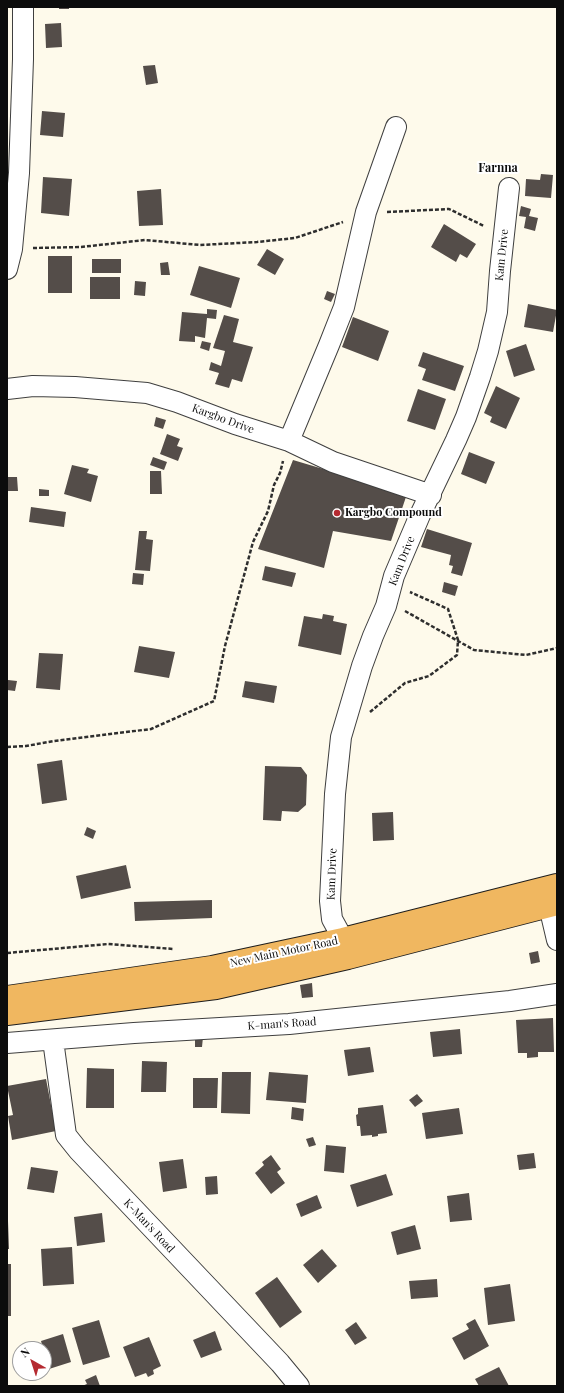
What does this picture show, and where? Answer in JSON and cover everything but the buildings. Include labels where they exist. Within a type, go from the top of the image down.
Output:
[{"type":"highway","name":"New Main Motor Road","points":[[7,997],[212,967],[343,939],[557,885]]},
{"type":"highway","name":"New Main Motor Road","points":[[7,1014],[216,988],[348,958],[553,905]]},
{"type":"street","points":[[7,269],[12,250],[19,173],[24,60],[23,7]]},
{"type":"street","points":[[289,441],[344,306],[366,212],[396,127]]},
{"type":"street","name":"Kam Drive","points":[[343,939],[332,918],[330,901],[335,794],[341,737],[362,666],[388,600],[394,576],[420,515],[431,495],[466,417],[488,352],[497,312],[509,188]]},
{"type":"street","name":"Kargbo Drive","points":[[7,389],[33,386],[75,387],[147,393],[289,441],[333,462],[431,495]]},
{"type":"street","points":[[553,905],[557,940]]},
{"type":"street","name":"K-man's Road","points":[[7,1043],[134,1033],[289,1024],[510,1001],[557,994]]},
{"type":"street","name":"K-Man's Road","points":[[53,1040],[66,1135],[78,1150],[299,1386]]},
{"type":"path","points":[[12,250],[81,247],[145,240],[200,245],[257,242],[295,238],[336,225],[366,212],[449,208],[504,236]]},
{"type":"path","points":[[7,748],[151,728],[214,701],[227,639],[253,542],[268,511],[274,485],[280,474],[289,441]]},
{"type":"path","points":[[368,714],[405,683],[429,676],[457,655],[458,640],[448,609],[411,594],[394,576]]},
{"type":"path","points":[[388,600],[474,650],[526,655],[557,648]]},
{"type":"path","points":[[7,953],[108,944],[174,949]]},
{"type":"place","name":"Kargbo Compound","points":[[337,513]]},
{"type":"district","name":"Farnna","points":[[498,168]]}]
